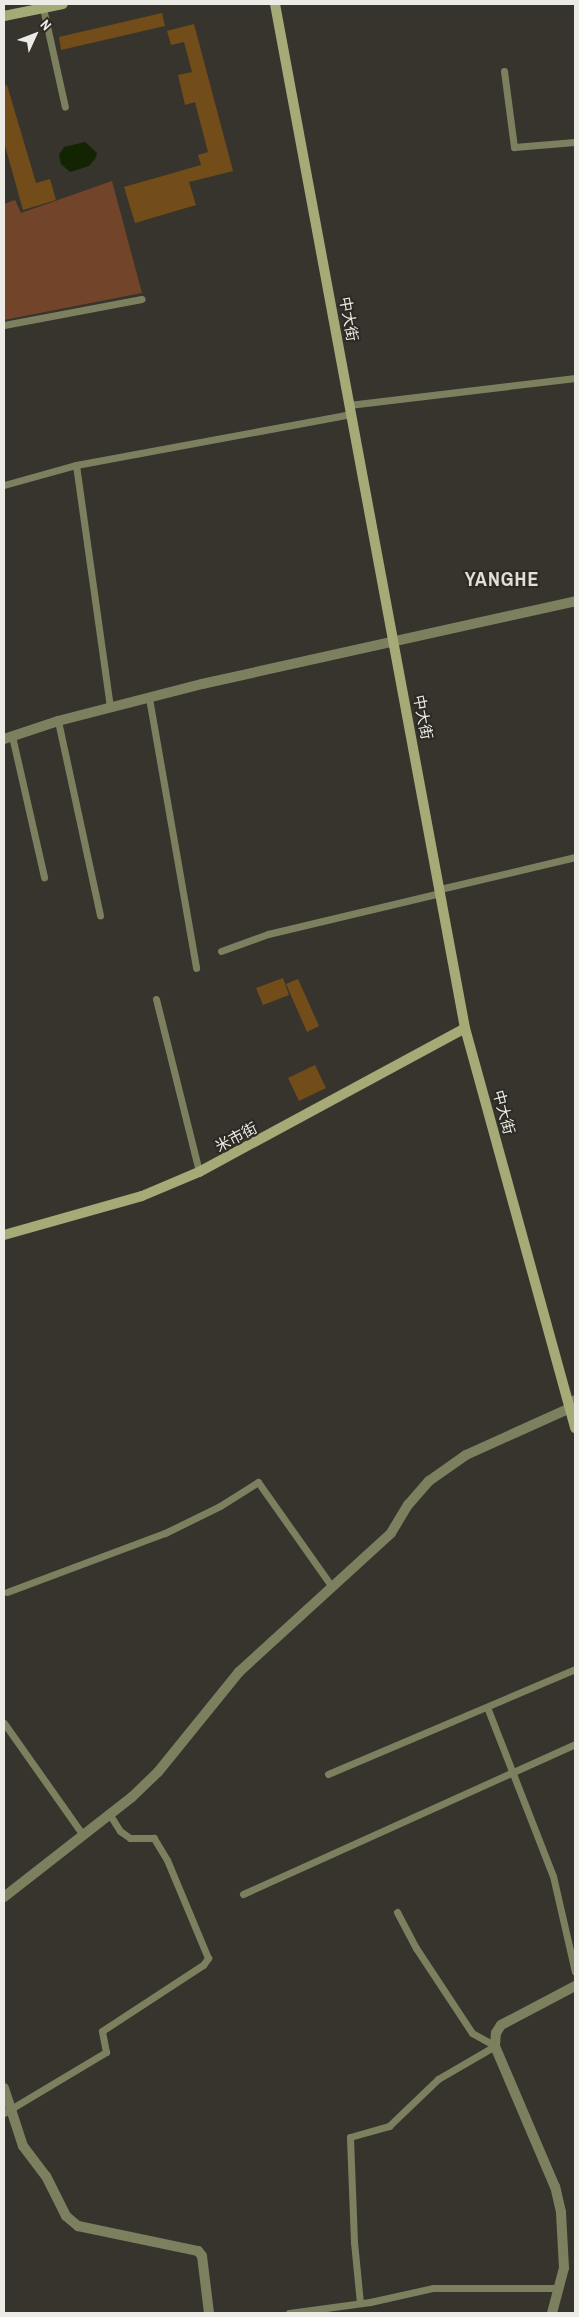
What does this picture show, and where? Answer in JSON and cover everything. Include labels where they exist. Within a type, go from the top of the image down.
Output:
[{"type":"street","points":[[4,16],[63,4]]},
{"type":"street","name":"中大街","points":[[275,4],[465,1028],[573,1404],[575,1428]]},
{"type":"street","points":[[8,738],[58,721],[149,698],[393,640],[575,601]]},
{"type":"street","name":"米市街","points":[[4,1235],[142,1196],[199,1172],[465,1028]]},
{"type":"street","points":[[4,1897],[110,1815],[158,1772],[238,1672],[391,1533],[408,1505],[429,1481],[466,1455],[573,1404]]},
{"type":"street","points":[[552,2313],[564,2246],[555,2187],[495,2046],[496,2034],[501,2025],[575,1986]]},
{"type":"street","points":[[4,2088],[8,2111],[23,2146],[46,2176],[66,2216],[78,2226],[198,2251],[202,2256],[209,2313]]},
{"type":"lane","points":[[43,8],[65,107]]},
{"type":"lane","points":[[504,71],[514,147],[575,142]]},
{"type":"lane","points":[[4,325],[142,299]]},
{"type":"lane","points":[[4,485],[76,465],[350,409],[575,378]]},
{"type":"lane","points":[[76,465],[110,708]]},
{"type":"lane","points":[[149,698],[196,968]]},
{"type":"lane","points":[[58,721],[100,916]]},
{"type":"lane","points":[[8,738],[44,877]]},
{"type":"lane","points":[[221,951],[268,934],[575,857]]},
{"type":"lane","points":[[156,998],[199,1172]]},
{"type":"lane","points":[[7,1592],[165,1533],[220,1506],[258,1482],[332,1587]]},
{"type":"lane","points":[[328,1774],[575,1669]]},
{"type":"lane","points":[[487,1707],[553,1876],[575,1972]]},
{"type":"lane","points":[[4,1723],[84,1835]]},
{"type":"lane","points":[[243,1894],[575,1744]]},
{"type":"lane","points":[[8,2111],[106,2052],[102,2031],[203,1965],[208,1958],[167,1860],[154,1838],[130,1838],[120,1831],[110,1815]]},
{"type":"lane","points":[[397,1912],[416,1948],[472,2033],[495,2046]]},
{"type":"lane","points":[[360,2303],[354,2242],[350,2137],[389,2126],[438,2079],[495,2046]]},
{"type":"lane","points":[[289,2313],[360,2303],[432,2288],[558,2288]]},
{"type":"shaded area","points":[[85,142],[97,153],[95,159],[89,166],[70,172],[61,164],[59,155],[64,147]]},
{"type":"shaded area","points":[[112,181],[142,293],[4,320],[4,204],[15,200],[21,213]]},
{"type":"building","points":[[162,13],[165,26],[61,50],[59,37]]},
{"type":"building","points":[[194,24],[233,171],[189,182],[196,205],[135,223],[124,187],[201,165],[198,155],[208,152],[195,102],[185,105],[178,75],[192,72],[184,42],[171,45],[167,31]]},
{"type":"building","points":[[7,85],[36,183],[50,179],[56,200],[23,210],[4,142],[4,86]]},
{"type":"building","points":[[283,978],[289,995],[263,1005],[256,988]]},
{"type":"building","points":[[298,979],[319,1026],[307,1032],[286,984]]},
{"type":"building","points":[[315,1065],[326,1088],[299,1101],[288,1078]]},
{"type":"district","name":"YANGHE","points":[[502,578]]}]
